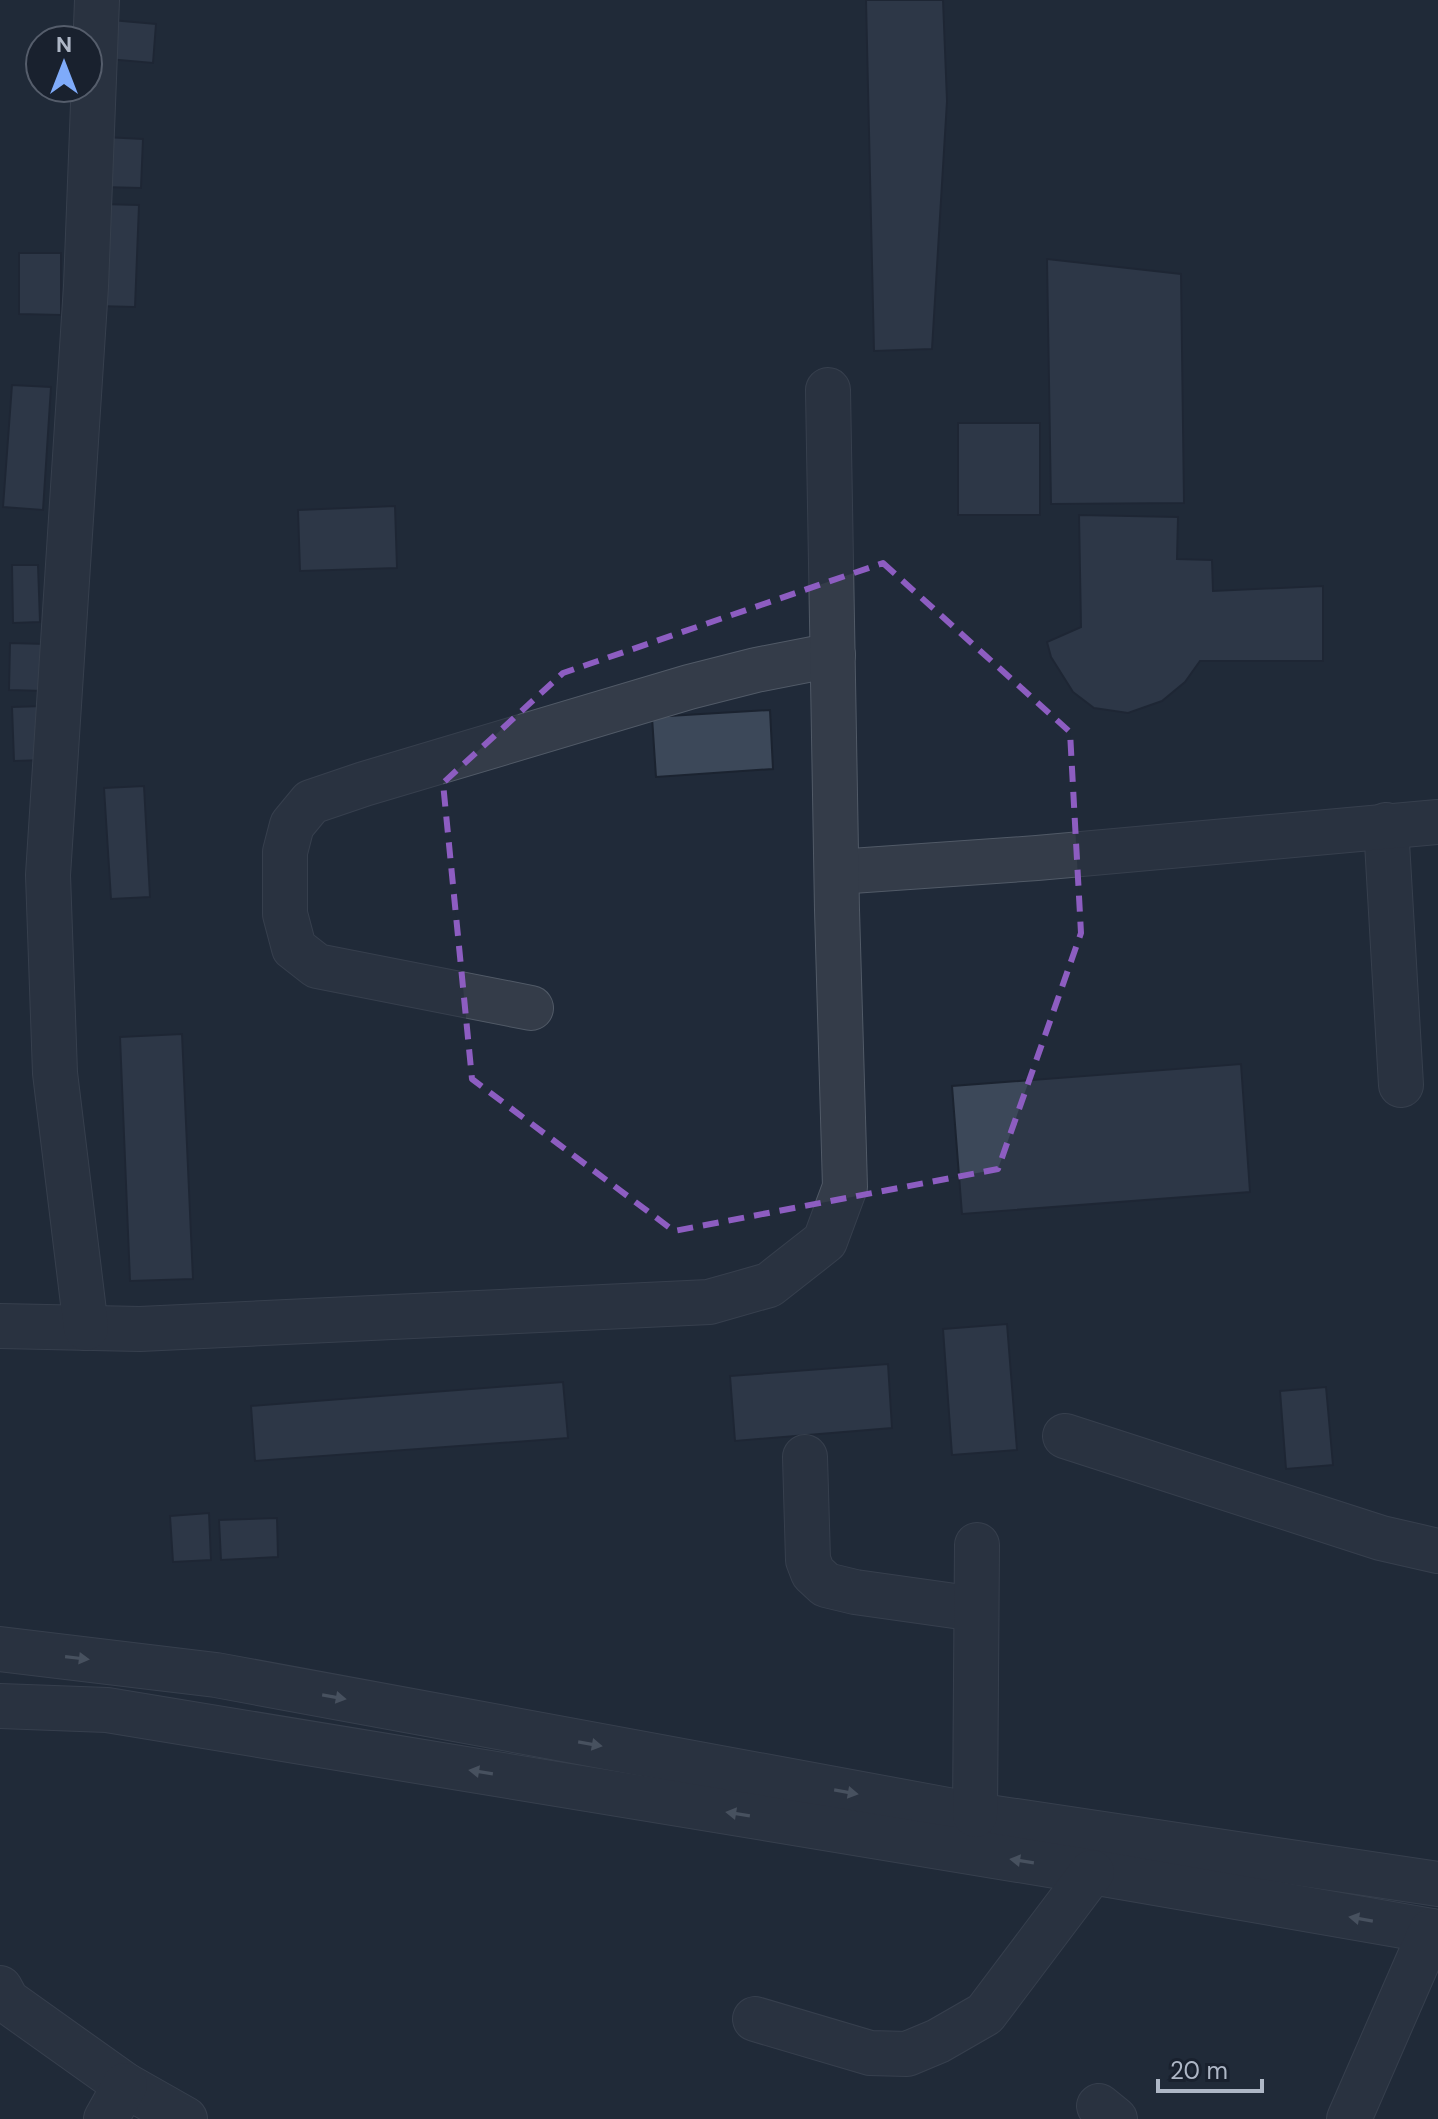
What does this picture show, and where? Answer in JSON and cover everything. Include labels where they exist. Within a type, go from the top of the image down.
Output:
[{"type":"street","points":[[86,1328],[55,1073],[48,875],[86,286],[97,0]]},
{"type":"street","points":[[0,1326],[156,1328],[709,1302],[769,1285],[825,1241],[845,1187],[828,390]]},
{"type":"street","points":[[531,1008],[317,966],[294,948],[285,914],[285,852],[292,825],[311,802],[689,687],[833,655]]},
{"type":"street","points":[[837,872],[1037,858],[1438,822]]},
{"type":"street","points":[[1386,825],[1401,1085]]},
{"type":"street","points":[[1065,1436],[1381,1538],[1438,1551]]},
{"type":"street","points":[[805,1457],[808,1560],[813,1573],[826,1585],[976,1609]]},
{"type":"street","points":[[975,1815],[977,1545]]},
{"type":"street","points":[[0,1649],[216,1675],[975,1815],[1438,1884]]},
{"type":"street","points":[[0,1706],[107,1710],[1092,1872],[1435,1932],[1349,2119]]},
{"type":"street","points":[[755,2019],[870,2053],[907,2054],[938,2041],[985,2014],[1092,1872]]},
{"type":"street","points":[[0,1988],[7,2001],[116,2102],[185,2119]]},
{"type":"highlighted area","points":[[883,563],[1070,732],[1081,933],[998,1169],[674,1231],[472,1079],[443,783],[563,673]]},
{"type":"building","points":[[866,0],[943,0],[947,101],[932,349],[874,351]]},
{"type":"building","points":[[111,20],[156,24],[153,63],[108,59]]},
{"type":"building","points":[[104,137],[143,139],[141,188],[102,187]]},
{"type":"building","points":[[100,204],[139,205],[135,307],[96,306]]},
{"type":"building","points":[[19,253],[61,253],[61,315],[19,314]]},
{"type":"building","points":[[1047,259],[1181,274],[1184,503],[1051,504]]},
{"type":"building","points":[[12,385],[51,387],[43,510],[3,507]]},
{"type":"building","points":[[958,423],[1040,423],[1040,515],[958,515]]},
{"type":"building","points":[[395,506],[397,568],[300,571],[298,510]]},
{"type":"building","points":[[1079,515],[1178,517],[1177,559],[1212,560],[1213,591],[1323,586],[1323,661],[1200,661],[1185,682],[1162,701],[1128,713],[1094,708],[1073,692],[1051,657],[1047,642],[1081,627]]},
{"type":"building","points":[[12,565],[38,565],[40,622],[13,623]]},
{"type":"building","points":[[10,643],[46,644],[44,691],[9,690]]},
{"type":"building","points":[[43,706],[45,760],[14,761],[12,707]]},
{"type":"building","points":[[770,710],[773,769],[656,777],[652,717]]},
{"type":"building","points":[[144,786],[150,897],[111,899],[104,788]]},
{"type":"building","points":[[182,1034],[193,1279],[130,1281],[120,1037]]},
{"type":"building","points":[[1241,1064],[1250,1192],[962,1214],[952,1086]]},
{"type":"building","points":[[1007,1324],[1017,1450],[952,1455],[943,1329]]},
{"type":"building","points":[[888,1364],[892,1428],[735,1441],[730,1376]]},
{"type":"building","points":[[563,1382],[568,1438],[255,1461],[251,1406]]},
{"type":"building","points":[[1326,1387],[1333,1465],[1286,1469],[1280,1391]]},
{"type":"building","points":[[209,1513],[211,1560],[173,1562],[170,1516]]},
{"type":"building","points":[[277,1518],[278,1557],[221,1560],[219,1520]]}]
